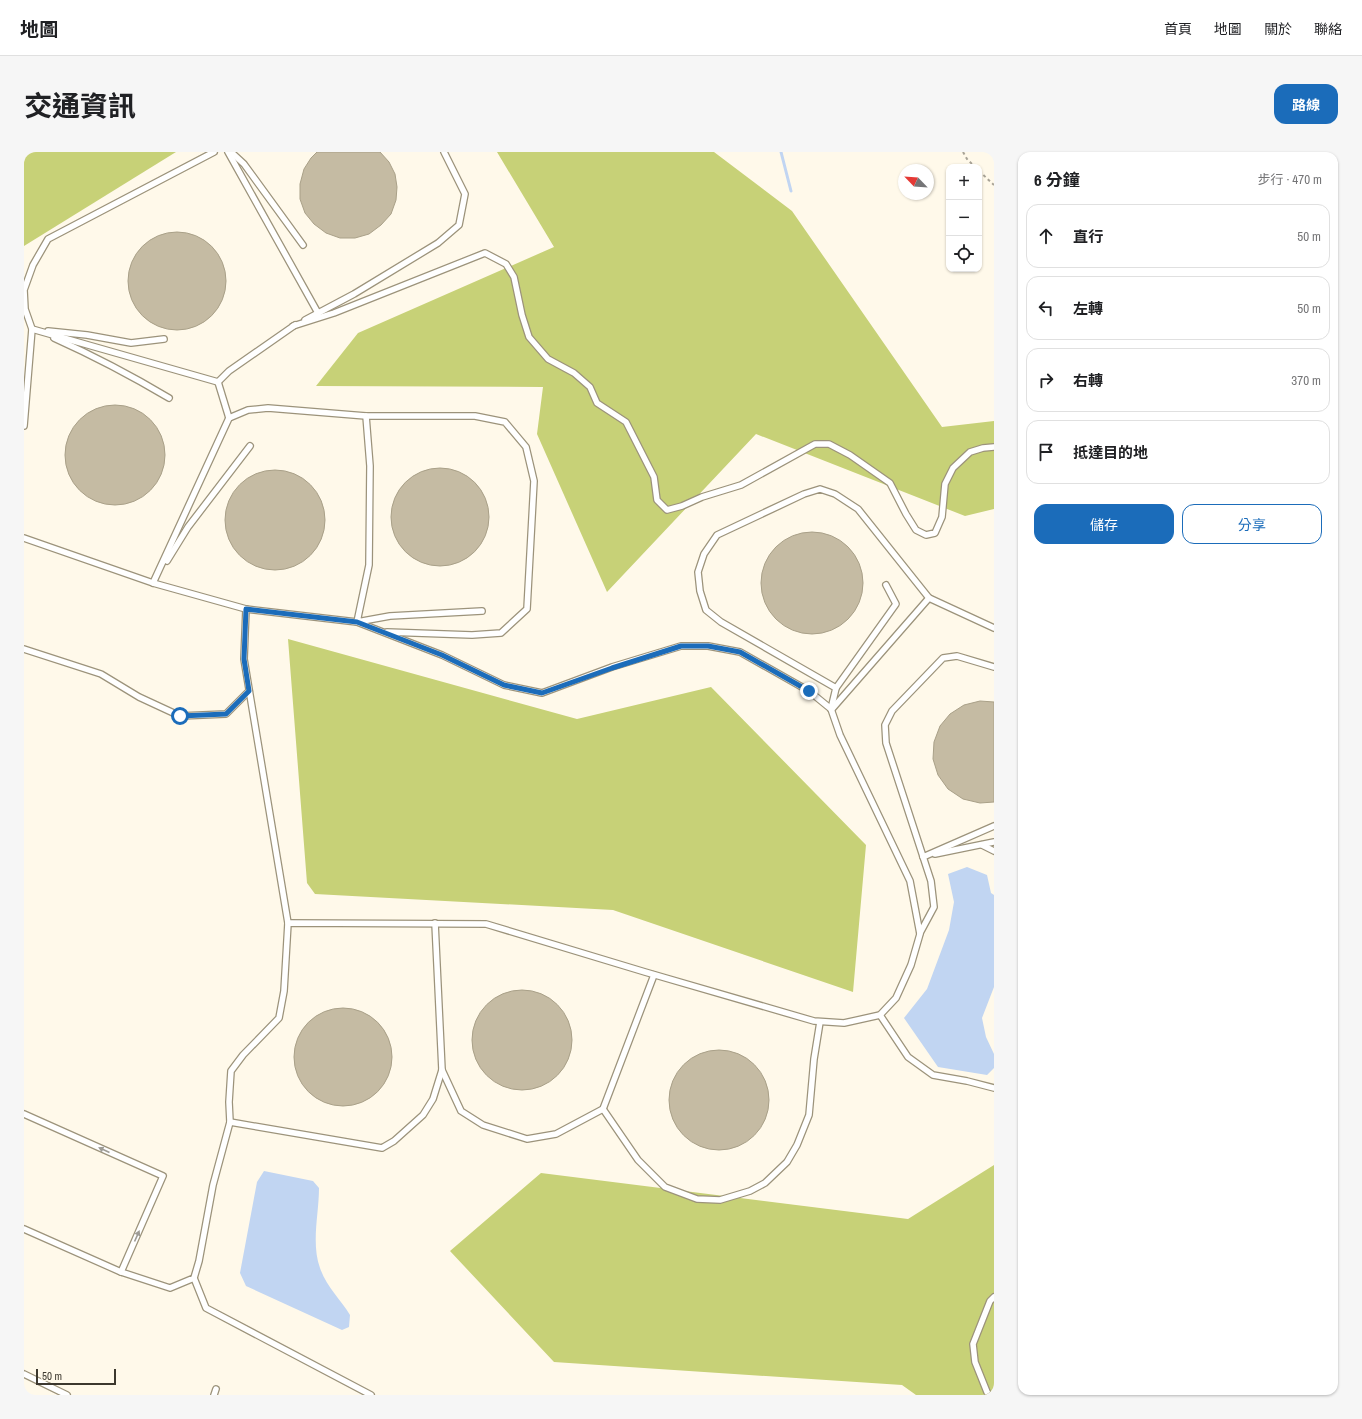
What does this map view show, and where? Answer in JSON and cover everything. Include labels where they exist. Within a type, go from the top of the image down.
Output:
[{"type":"lane","points":[[24,426],[32,329],[25,309],[24,290],[33,265],[48,239],[214,152]]},
{"type":"lane","points":[[230,152],[244,164],[303,246]]},
{"type":"lane","points":[[230,152],[318,313]]},
{"type":"lane","points":[[218,382],[229,371],[293,326],[354,294],[438,243],[459,225],[465,194],[444,152]]},
{"type":"lane","points":[[293,326],[334,313],[486,253],[506,264],[514,277],[522,315],[529,337],[548,359],[574,373],[590,387],[596,403],[626,422],[654,477],[657,500],[667,510],[741,485],[815,444],[829,444],[850,454],[890,483],[916,530],[926,535],[935,533],[942,517],[945,484],[953,468],[970,452],[983,448],[994,447]]},
{"type":"lane","points":[[32,329],[87,335],[131,343],[164,339]]},
{"type":"lane","points":[[32,329],[218,382]]},
{"type":"lane","points":[[32,329],[90,354],[169,398]]},
{"type":"lane","points":[[153,583],[229,418],[218,382]]},
{"type":"lane","points":[[229,418],[248,410],[268,408],[366,416],[475,416],[505,422],[526,447],[534,481],[527,609],[501,633],[472,635],[382,632]]},
{"type":"lane","points":[[357,622],[369,565],[370,466],[366,416]]},
{"type":"lane","points":[[153,583],[188,527],[250,446]]},
{"type":"lane","points":[[836,688],[721,622],[706,610],[700,591],[698,572],[704,554],[717,535],[804,494],[820,489],[835,494],[858,509],[929,598],[994,628]]},
{"type":"lane","points":[[24,538],[153,583],[246,609],[357,622],[442,655],[504,685],[542,693],[612,668],[681,646],[708,646],[740,652],[809,691],[831,709],[840,735],[910,881],[920,934]]},
{"type":"lane","points":[[831,709],[836,688],[896,604],[886,585]]},
{"type":"lane","points":[[831,709],[929,598]]},
{"type":"lane","points":[[246,609],[244,659],[288,923],[284,991],[279,1018],[243,1055],[231,1072],[229,1102],[230,1122],[212,1185],[199,1261],[194,1278],[206,1308],[371,1395]]},
{"type":"lane","points":[[357,622],[390,616],[482,611]]},
{"type":"lane","points":[[24,649],[101,674],[139,697],[180,716],[226,714],[249,691]]},
{"type":"lane","points":[[288,923],[486,924],[654,975],[814,1021],[844,1023],[880,1015],[896,998],[911,965],[920,934],[934,907],[931,881],[886,743],[885,725],[892,711],[943,658],[957,656],[994,667]]},
{"type":"lane","points":[[994,826],[923,857],[994,842]]},
{"type":"lane","points":[[982,845],[994,851]]},
{"type":"lane","points":[[230,1122],[382,1148],[394,1141],[423,1115],[433,1099],[442,1070],[435,923]]},
{"type":"lane","points":[[442,1070],[461,1111],[483,1125],[527,1139],[556,1134],[603,1108],[654,975]]},
{"type":"lane","points":[[880,1015],[908,1057],[933,1075],[967,1081],[994,1088]]},
{"type":"lane","points":[[603,1108],[638,1160],[665,1187],[697,1199],[720,1200],[750,1191],[765,1183],[787,1162],[798,1145],[808,1115],[814,1059],[820,1022]]},
{"type":"lane","points":[[24,1114],[163,1176],[121,1272]]},
{"type":"lane","points":[[24,1229],[121,1272],[170,1288],[194,1278]]},
{"type":"lane","points":[[989,1395],[975,1362],[973,1344],[990,1301],[994,1297]]},
{"type":"lane","points":[[24,1374],[67,1395]]},
{"type":"lane","points":[[214,1395],[216,1389]]},
{"type":"path","points":[[963,152],[972,164]]},
{"type":"path","points":[[982,173],[994,185]]},
{"type":"green space","points":[[24,152],[176,152],[24,246]]},
{"type":"green space","points":[[497,152],[714,152],[792,211],[942,427],[994,421],[994,509],[965,516],[756,434],[607,592],[537,434],[543,387],[316,386],[358,333],[554,247]]},
{"type":"green space","points":[[288,639],[577,719],[711,687],[866,845],[853,992],[613,910],[315,894],[307,883]]},
{"type":"green space","points":[[994,1165],[994,1395],[916,1395],[902,1385],[554,1362],[450,1251],[541,1173],[908,1219]]},
{"type":"water","points":[[967,867],[987,875],[991,893],[994,895],[994,987],[982,1018],[986,1037],[994,1054],[994,1068],[987,1075],[938,1067],[904,1018],[927,989],[949,930],[954,902],[948,874]]},
{"type":"water","points":[[264,1171],[313,1181],[319,1188],[316,1228],[317,1258],[326,1281],[350,1315],[349,1327],[342,1330],[246,1286],[240,1273],[257,1182]]},
{"type":"building","points":[[317,152],[380,152],[389,162],[395,174],[397,187],[396,200],[391,214],[381,225],[369,234],[355,238],[340,238],[326,233],[314,224],[305,213],[300,199],[300,184],[304,169]]},
{"type":"building","points":[[177,232],[196,236],[212,246],[222,262],[226,281],[222,300],[212,316],[196,326],[177,330],[158,326],[142,316],[132,300],[128,281],[132,262],[142,246],[158,236]]},
{"type":"building","points":[[115,405],[134,409],[150,420],[161,436],[165,455],[161,474],[150,490],[134,501],[115,505],[96,501],[80,490],[69,474],[65,455],[69,436],[80,420],[96,409]]},
{"type":"building","points":[[440,468],[459,472],[475,482],[485,498],[489,517],[485,536],[475,552],[459,562],[440,566],[421,562],[405,552],[395,536],[391,517],[395,498],[405,482],[421,472]]},
{"type":"building","points":[[275,470],[294,474],[310,485],[321,501],[325,520],[321,539],[310,555],[294,566],[275,570],[256,566],[240,555],[229,539],[225,520],[229,501],[240,485],[256,474]]},
{"type":"building","points":[[812,532],[831,536],[848,547],[859,564],[863,583],[859,602],[848,619],[831,630],[812,634],[793,630],[776,619],[765,602],[761,583],[765,564],[776,547],[793,536]]},
{"type":"building","points":[[980,701],[994,702],[994,802],[980,803],[963,799],[948,789],[938,775],[933,759],[934,742],[940,726],[950,714],[964,705]]},
{"type":"building","points":[[522,990],[541,994],[557,1005],[568,1021],[572,1040],[568,1059],[557,1075],[541,1086],[522,1090],[503,1086],[487,1075],[476,1059],[472,1040],[476,1021],[487,1005],[503,994]]},
{"type":"building","points":[[343,1008],[362,1011],[378,1022],[389,1038],[392,1057],[389,1076],[378,1092],[362,1103],[343,1106],[324,1103],[308,1092],[297,1076],[294,1057],[297,1038],[308,1022],[324,1011]]},
{"type":"building","points":[[719,1050],[738,1053],[755,1064],[766,1081],[769,1100],[766,1119],[755,1136],[738,1147],[719,1150],[700,1147],[683,1136],[672,1119],[669,1100],[672,1081],[683,1064],[700,1053]]},
{"type":"waterway","points":[[781,152],[791,191]]},
{"type":"route","points":[[180,716],[226,714],[249,691],[244,659],[246,609],[357,622],[442,655],[504,685],[542,693],[612,668],[681,646],[708,646],[740,652],[809,691]]}]
